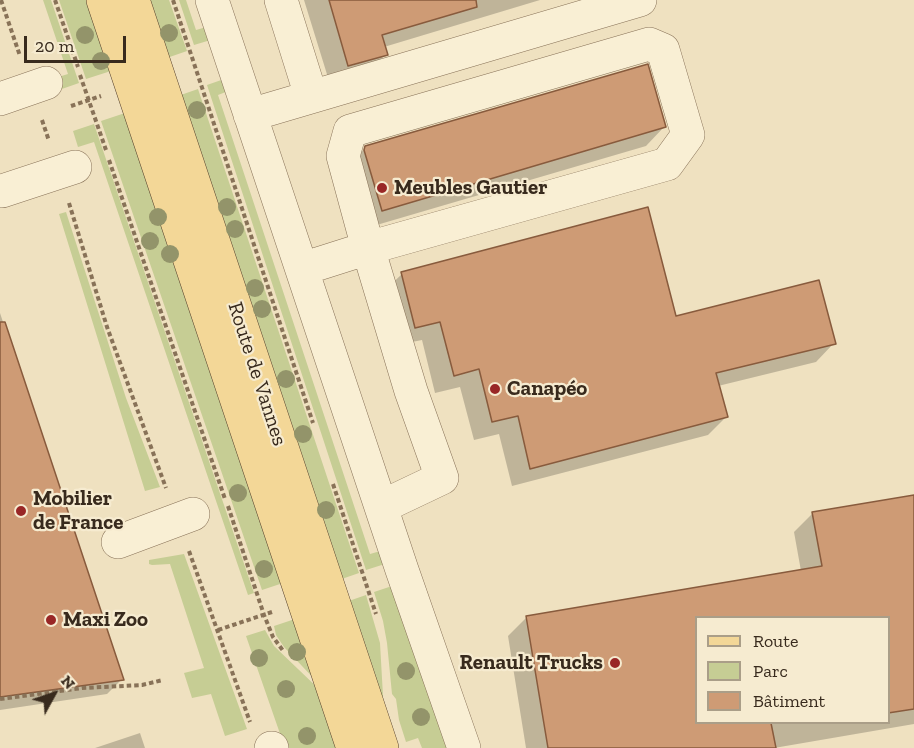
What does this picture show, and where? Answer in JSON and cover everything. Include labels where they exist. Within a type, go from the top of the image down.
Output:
[{"type":"main road","name":"Route de Vannes","points":[[103,0],[353,748]]},
{"type":"main road","name":"Route de Vannes","points":[[133,0],[381,748]]},
{"type":"lane","points":[[281,0],[310,96]]},
{"type":"lane","points":[[250,115],[640,0]]},
{"type":"lane","points":[[215,1],[250,115],[464,748]]},
{"type":"lane","points":[[302,269],[368,248],[667,164],[688,135],[663,50],[649,44],[350,130],[343,156],[368,248],[411,391],[442,478],[381,507]]},
{"type":"lane","points":[[0,99],[39,86]]},
{"type":"lane","points":[[2,191],[67,170]]},
{"type":"lane","points":[[118,542],[185,516]]},
{"type":"path","points":[[1,0],[39,86],[67,170],[115,349],[185,516],[265,741]]},
{"type":"path","points":[[55,0],[264,615],[273,637],[288,656]]},
{"type":"path","points":[[0,699],[81,688],[142,685],[163,680]]},
{"type":"green space","points":[[43,0],[51,0],[79,83],[59,90],[55,78],[68,74]]},
{"type":"green space","points":[[59,0],[91,0],[114,70],[86,79]]},
{"type":"green space","points":[[141,0],[169,0],[187,51],[161,60]]},
{"type":"green space","points":[[179,0],[186,0],[196,30],[210,26],[214,39],[194,45]]},
{"type":"green space","points":[[227,78],[231,90],[218,95],[370,554],[384,550],[388,563],[366,570],[207,85]]},
{"type":"green space","points":[[198,89],[359,573],[336,581],[175,97]]},
{"type":"green space","points":[[128,112],[286,582],[262,590],[101,121]]},
{"type":"green space","points":[[94,124],[254,593],[248,595],[94,142],[78,147],[73,131]]},
{"type":"green space","points":[[66,212],[126,398],[160,487],[145,491],[59,214]]},
{"type":"green space","points":[[184,554],[247,729],[225,736],[211,694],[192,698],[184,673],[204,668],[170,564],[149,564],[149,560]]},
{"type":"green space","points":[[395,585],[449,748],[422,748],[418,738],[406,742],[399,720],[396,699],[392,694],[387,643],[374,592]]},
{"type":"green space","points":[[366,595],[380,643],[383,696],[381,696],[343,603]]},
{"type":"green space","points":[[298,618],[320,685],[284,647],[276,635],[274,626]]},
{"type":"green space","points":[[265,630],[274,646],[322,692],[338,748],[285,748],[246,636]]},
{"type":"building","points":[[329,0],[476,0],[477,7],[382,35],[388,55],[348,66]]},
{"type":"building","points":[[648,64],[666,127],[382,211],[364,150],[365,146]]},
{"type":"building","points":[[648,207],[676,316],[819,280],[836,344],[716,373],[728,417],[530,469],[518,416],[492,422],[479,369],[454,376],[440,322],[415,328],[401,272]]},
{"type":"building","points":[[0,322],[5,322],[124,680],[0,697]]},
{"type":"building","name":"Renault Trucks","points":[[914,495],[914,709],[890,713],[890,616],[695,616],[695,724],[771,724],[776,748],[548,748],[526,616],[822,566],[812,512]]},
{"type":"place","name":"Meubles Gautier","points":[[382,188]]},
{"type":"place","name":"Canapéo","points":[[495,389]]},
{"type":"place","name":"Mobilier de France","points":[[21,511]]},
{"type":"place","name":"Maxi Zoo","points":[[51,620]]},
{"type":"place","name":"Renault Trucks","points":[[615,663]]}]
